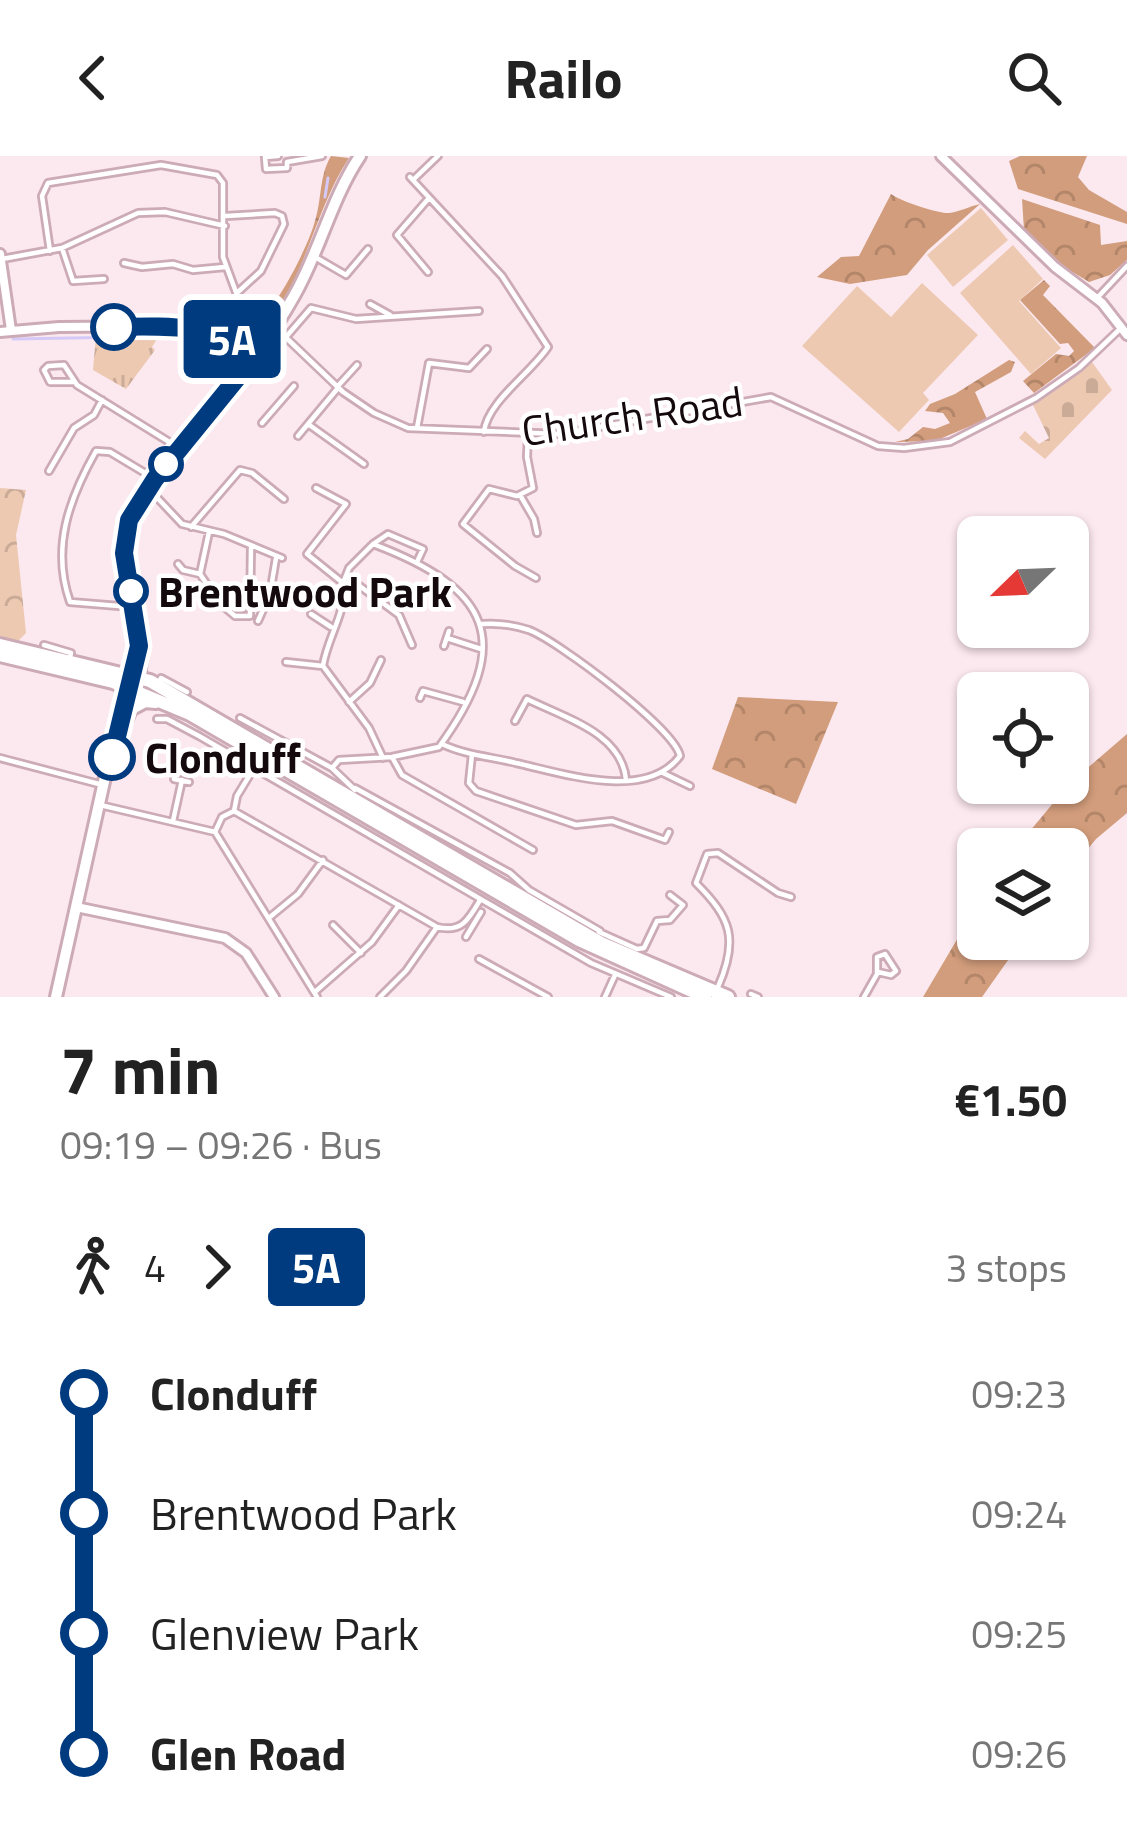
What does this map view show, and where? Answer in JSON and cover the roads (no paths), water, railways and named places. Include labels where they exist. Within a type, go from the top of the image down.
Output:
[{"type":"highway","points":[[0,645],[138,679],[262,757]]},
{"type":"highway","points":[[0,655],[138,679]]},
{"type":"highway","points":[[110,670],[138,679],[262,757],[352,793],[492,896],[617,960],[716,995]]},
{"type":"highway","points":[[132,708],[154,701],[262,757]]},
{"type":"highway","points":[[492,896],[598,935],[716,995]]},
{"type":"main road","points":[[112,757],[138,679],[135,607],[124,560],[134,510],[275,328],[360,156]]},
{"type":"main road","points":[[56,997],[104,785],[138,679]]},
{"type":"street","points":[[284,158],[322,156]]},
{"type":"street","points":[[438,156],[411,178],[502,276],[548,347],[489,412],[484,432]]},
{"type":"street","points":[[941,156],[1055,268],[1097,298],[1124,331]]},
{"type":"street","points":[[50,251],[44,186],[161,166],[213,173],[223,183],[225,267],[241,308],[238,342]]},
{"type":"street","points":[[418,274],[427,270],[398,236],[429,198]]},
{"type":"street","points":[[11,330],[0,257],[62,248],[138,213],[165,212],[225,226]]},
{"type":"street","points":[[226,216],[275,213],[284,224],[261,271],[236,293]]},
{"type":"street","points":[[62,248],[73,280],[104,280]]},
{"type":"street","points":[[314,257],[346,275],[368,249]]},
{"type":"street","points":[[124,262],[142,267],[173,264],[193,270],[225,267]]},
{"type":"street","points":[[1097,298],[1127,266]]},
{"type":"street","points":[[370,304],[389,315]]},
{"type":"street","points":[[286,337],[310,308],[347,319],[479,311]]},
{"type":"street","points":[[0,332],[180,326],[211,331],[256,355]]},
{"type":"street","name":"Church Road","points":[[275,328],[337,387],[386,420],[417,428],[559,434],[771,397],[878,446],[932,446],[958,438],[1052,388],[1124,331]]},
{"type":"street","points":[[419,363],[469,368],[486,351],[477,348]]},
{"type":"street","points":[[417,428],[429,363]]},
{"type":"street","points":[[75,382],[50,382],[44,370],[62,364],[75,382],[179,448]]},
{"type":"street","points":[[298,436],[357,365]]},
{"type":"street","points":[[262,423],[294,386]]},
{"type":"street","points":[[49,471],[74,428],[94,415],[102,400]]},
{"type":"street","points":[[308,424],[364,464]]},
{"type":"street","points":[[528,435],[527,457],[535,484],[520,495],[489,489],[461,526],[536,578]]},
{"type":"street","points":[[135,607],[70,602],[64,529],[72,494],[96,451],[110,452],[152,484],[182,524],[279,558],[258,621]]},
{"type":"street","points":[[191,527],[240,470],[252,473],[284,499]]},
{"type":"street","points":[[316,488],[355,509]]},
{"type":"street","points":[[520,495],[537,533]]},
{"type":"street","points":[[346,504],[308,554],[399,615],[412,645]]},
{"type":"street","points":[[200,574],[209,532]]},
{"type":"street","points":[[322,666],[345,601],[344,579],[374,544],[388,534],[397,537],[423,549],[417,562]]},
{"type":"street","points":[[374,544],[417,562],[459,589],[482,624],[479,674],[442,744]]},
{"type":"street","points":[[216,600],[235,616],[250,616],[251,545]]},
{"type":"street","points":[[178,565],[200,574],[212,592]]},
{"type":"street","points":[[310,614],[332,627]]},
{"type":"street","points":[[332,768],[339,760],[392,757],[442,744],[598,782],[661,771],[677,761],[680,751],[647,714],[532,631],[482,624]]},
{"type":"street","points":[[446,638],[483,650]]},
{"type":"street","points":[[44,645],[71,653],[69,662]]},
{"type":"street","points":[[349,702],[370,683],[381,660]]},
{"type":"street","points":[[286,662],[322,666],[369,728],[383,758]]},
{"type":"street","points":[[138,679],[161,678],[187,692]]},
{"type":"street","points":[[423,691],[465,703]]},
{"type":"street","points":[[515,721],[527,699],[572,721],[620,752],[626,780]]},
{"type":"street","points":[[157,718],[262,757],[615,975],[671,997]]},
{"type":"street","points":[[240,718],[332,768],[352,793],[510,873],[598,935],[642,949],[657,921],[672,922],[683,904],[670,895]]},
{"type":"street","points":[[472,754],[468,781],[476,791],[576,825],[612,821],[665,840],[669,832]]},
{"type":"street","points":[[214,832],[222,817],[234,811],[262,757]]},
{"type":"street","points":[[392,757],[402,775],[532,850]]},
{"type":"street","points":[[0,758],[104,785]]},
{"type":"street","points":[[661,771],[690,785]]},
{"type":"street","points":[[172,821],[182,780]]},
{"type":"street","points":[[100,805],[214,832],[315,994],[361,953],[399,905]]},
{"type":"street","points":[[234,811],[437,927],[456,928],[482,912]]},
{"type":"street","points":[[716,995],[730,947],[719,906],[696,878],[707,854],[713,852],[791,897]]},
{"type":"street","points":[[268,918],[298,894],[323,860]]},
{"type":"street","points":[[466,937],[473,918],[492,896]]},
{"type":"street","points":[[76,907],[225,938],[246,953],[274,997]]},
{"type":"street","points":[[333,925],[361,953]]},
{"type":"street","points":[[380,997],[437,927]]},
{"type":"street","points":[[479,959],[548,997]]},
{"type":"street","points":[[864,997],[878,972]]},
{"type":"street","points":[[605,997],[615,975]]},
{"type":"street","points":[[637,997],[644,986]]},
{"type":"waterway","points":[[325,197],[328,178]]},
{"type":"waterway","points":[[13,339],[189,336]]},
{"type":"place","name":"Brentwood Park","points":[[131,591]]},
{"type":"place","name":"Clonduff","points":[[112,757]]}]
